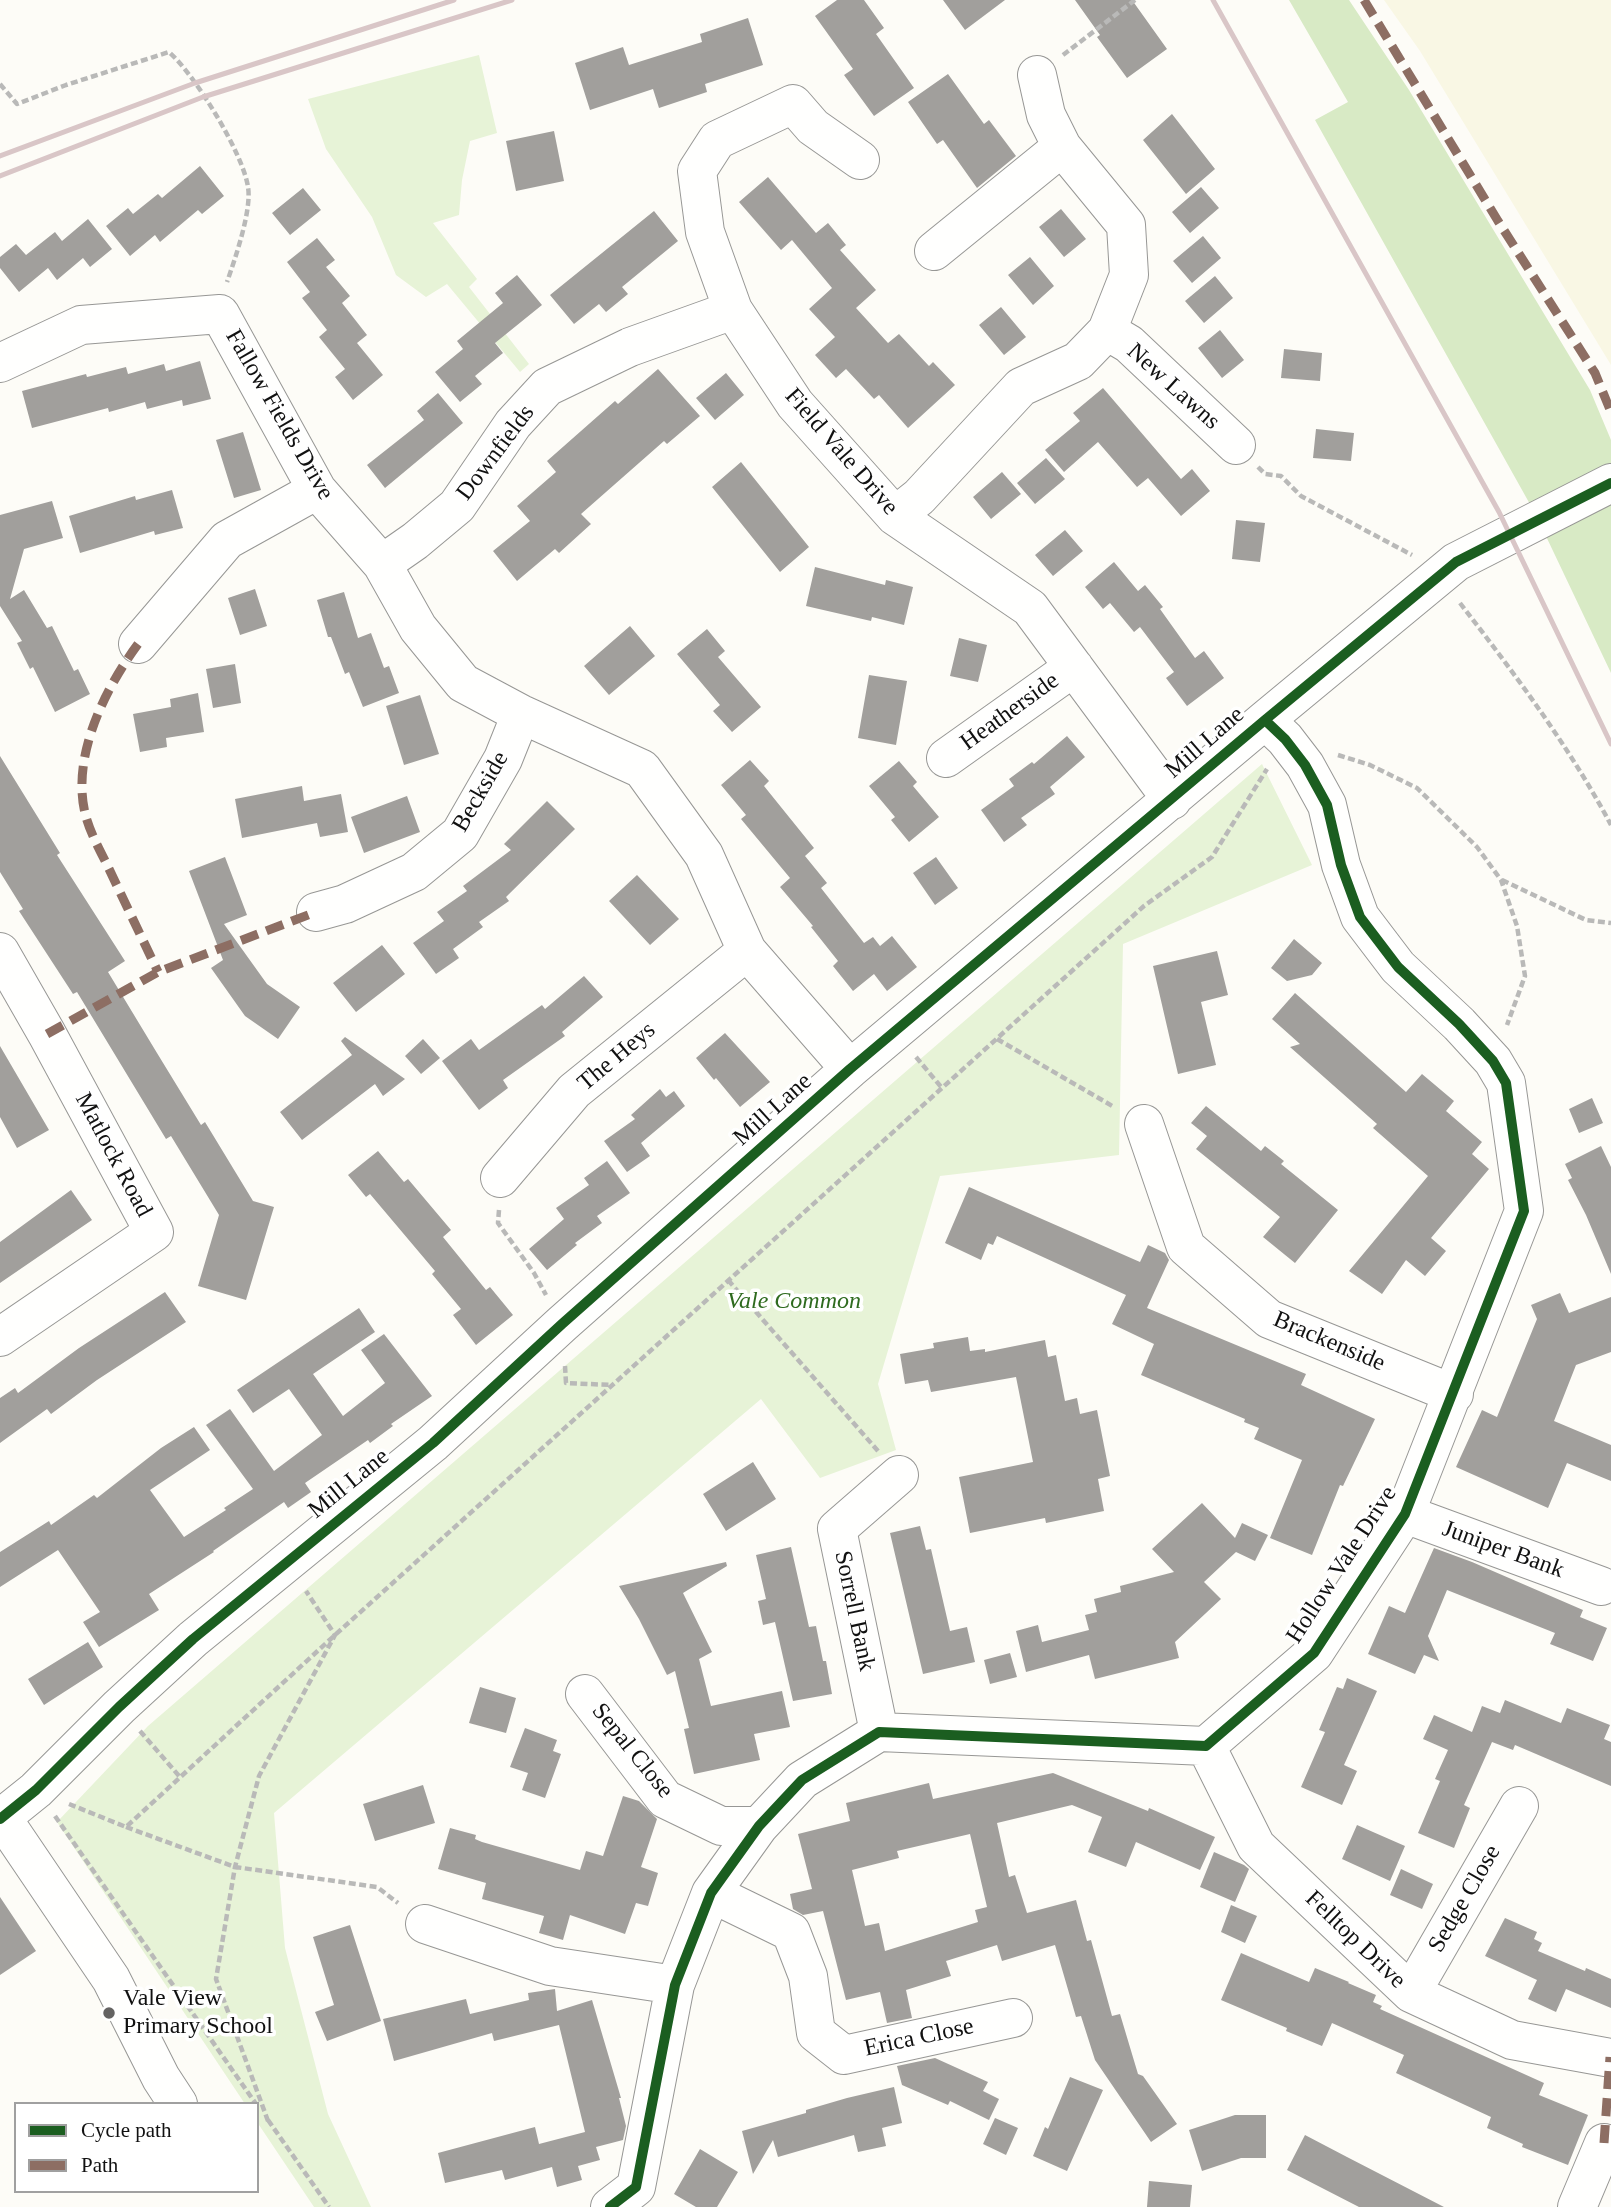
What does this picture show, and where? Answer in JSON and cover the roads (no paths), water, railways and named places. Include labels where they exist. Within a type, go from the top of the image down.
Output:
[{"type":"street","points":[[895,516],[919,497],[1021,387],[1078,361],[1107,331],[1129,275],[1126,225],[1062,147],[1046,115],[1037,75]]},
{"type":"street","name":"Field Vale Drive","points":[[860,160],[813,127],[793,104],[717,140],[697,171],[705,232],[733,310],[794,404],[895,516],[1030,608],[1172,800]]},
{"type":"street","points":[[934,251],[1062,147]]},
{"type":"street","name":"Downfields","points":[[382,564],[457,506],[513,424],[547,387],[629,347],[733,310]]},
{"type":"street","name":"Fallow Fields Drive","points":[[0,363],[81,325],[220,314],[317,490],[382,564],[418,628],[463,683],[521,714],[642,769],[704,855],[747,951],[850,1069]]},
{"type":"street","name":"New Lawns","points":[[1107,331],[1129,344],[1236,445]]},
{"type":"street","name":"Mill Lane","points":[[1,1818],[36,1790],[119,1707],[193,1639],[433,1443],[562,1324],[850,1069],[1172,800],[1275,729],[1456,562],[1611,483]]},
{"type":"street","points":[[138,644],[228,540],[317,490]]},
{"type":"street","name":"Heatherside","points":[[947,758],[1074,667]]},
{"type":"street","name":"Beckside","points":[[316,912],[345,904],[414,872],[460,834],[503,759],[521,714]]},
{"type":"street","name":"Hollow Vale Drive","points":[[1206,1746],[1314,1653],[1405,1514],[1524,1211],[1506,1083],[1493,1061],[1459,1024],[1398,967],[1360,917],[1341,865],[1326,805],[1305,765],[1275,729]]},
{"type":"street","name":"The Heys","points":[[500,1178],[574,1091],[747,951]]},
{"type":"street","name":"Matlock Road","points":[[0,952],[154,1233],[0,1337]]},
{"type":"street","name":"Brackenside","points":[[1144,1124],[1186,1247],[1258,1310],[1269,1319],[1454,1394]]},
{"type":"street","name":"Sorrell Bank","points":[[879,1732],[837,1529],[899,1475]]},
{"type":"street","name":"Juniper Bank","points":[[1405,1514],[1601,1586]]},
{"type":"street","name":"Sepal Close","points":[[585,1694],[665,1799],[721,1826],[759,1825]]},
{"type":"street","points":[[610,2207],[636,2187],[676,1985],[711,1893],[759,1825],[802,1780],[879,1732],[1206,1746]]},
{"type":"street","name":"Felltop Drive","points":[[1206,1746],[1256,1846],[1410,1993],[1512,2040],[1611,2057]]},
{"type":"street","name":"Sedge Close","points":[[1410,1993],[1519,1806]]},
{"type":"street","points":[[1,1818],[111,1979],[161,2078],[177,2102]]},
{"type":"street","name":"Erica Close","points":[[711,1893],[790,1933],[808,1976],[816,2033],[844,2055],[1013,2018]]},
{"type":"street","points":[[425,1924],[550,1966],[676,1985]]},
{"type":"street","points":[[1577,2207],[1604,2143]]},
{"type":"railway","points":[[0,156],[195,83],[454,0]]},
{"type":"railway","points":[[0,176],[203,97],[512,0]]},
{"type":"railway","points":[[1213,0],[1499,512],[1611,744]]},
{"type":"place","name":"Vale View Primary School","points":[[109,2013]]},
{"type":"park label","name":"Vale Common","points":[[794,1302]]}]
